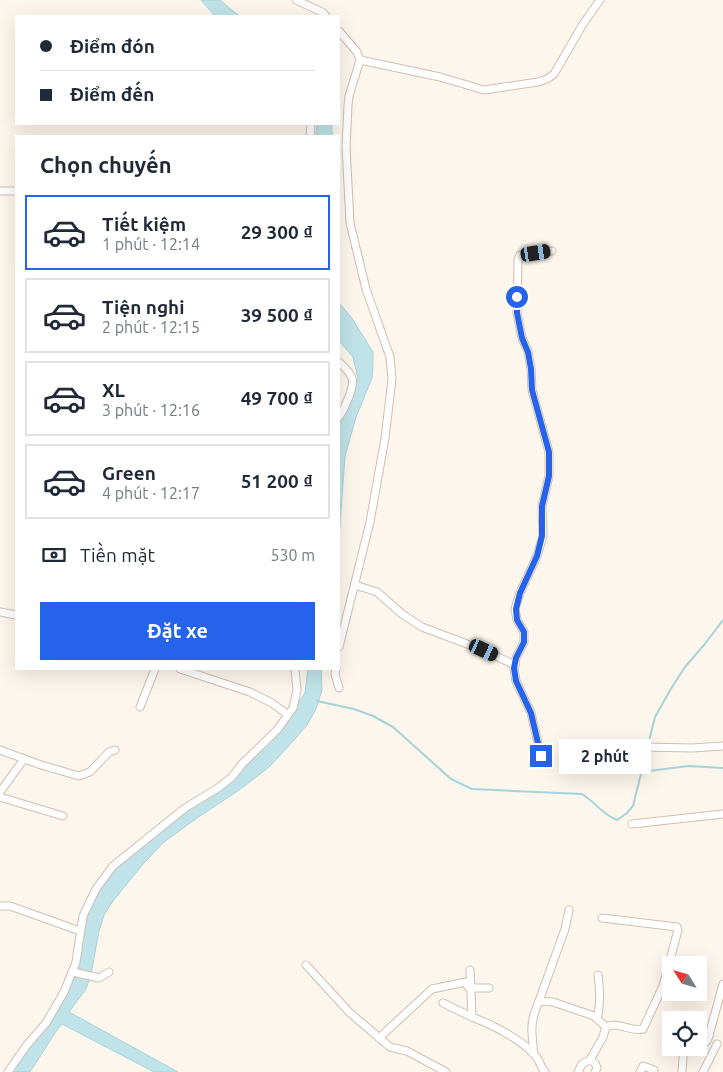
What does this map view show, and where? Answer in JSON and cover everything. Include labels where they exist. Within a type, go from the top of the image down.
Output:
[{"type":"street","points":[[296,0],[325,15]]},
{"type":"street","points":[[360,60],[440,76],[484,90],[538,82],[554,74],[583,24],[600,0]]},
{"type":"street","points":[[340,32],[357,52],[360,60],[349,96],[348,106],[346,147],[350,223],[366,290],[390,357],[392,379],[385,438],[373,504],[340,643]]},
{"type":"street","points":[[0,191],[15,191]]},
{"type":"street","points":[[541,756],[531,713],[516,681],[514,666],[524,642],[524,632],[517,620],[516,609],[520,593],[537,556],[542,536],[542,506],[549,476],[549,452],[532,390],[528,352],[522,338],[517,313],[518,260],[520,255],[552,251]]},
{"type":"street","points":[[340,363],[352,377],[353,384],[345,407],[340,414]]},
{"type":"street","points":[[355,585],[377,592],[402,614],[422,627],[484,650],[514,666]]},
{"type":"street","points":[[0,612],[15,615]]},
{"type":"street","points":[[140,707],[155,670]]},
{"type":"street","points":[[183,670],[250,692],[272,703],[288,715]]},
{"type":"street","points":[[8,1072],[26,1046],[46,1023],[64,992],[73,972],[83,916],[96,889],[114,866],[185,808],[232,777],[242,764],[277,730],[293,708],[297,690],[295,670]]},
{"type":"street","points":[[336,670],[339,688]]},
{"type":"street","points":[[643,747],[723,746]]},
{"type":"street","points":[[0,750],[79,776],[90,772],[109,752],[115,750]]},
{"type":"street","points":[[0,792],[24,759]]},
{"type":"street","points":[[0,797],[63,816]]},
{"type":"street","points":[[632,824],[723,814]]},
{"type":"street","points":[[1,906],[10,906],[80,931]]},
{"type":"street","points":[[533,1053],[532,1028],[534,1013],[565,929],[569,910]]},
{"type":"street","points":[[578,1072],[582,1064],[590,1060],[603,1037],[606,1027],[612,1024],[635,1030],[643,1029],[663,986],[678,930],[676,927],[602,918]]},
{"type":"street","points":[[306,965],[350,1013],[390,1047],[407,1052],[446,1072]]},
{"type":"street","points":[[470,970],[472,1017]]},
{"type":"street","points":[[73,972],[92,978],[99,978],[109,972]]},
{"type":"street","points":[[597,1019],[600,1010],[598,975]]},
{"type":"street","points":[[379,1038],[432,989],[466,982],[470,988]]},
{"type":"street","points":[[702,1072],[720,1045],[708,1039],[723,984]]},
{"type":"street","points":[[470,988],[489,988]]},
{"type":"street","points":[[539,1001],[553,1002],[594,1016],[606,1027]]},
{"type":"street","points":[[443,1003],[492,1024],[538,1057],[541,1068],[545,1072]]},
{"type":"street","points":[[682,1072],[683,1058]]},
{"type":"street","points":[[590,1060],[595,1063],[597,1068],[595,1072]]},
{"type":"street","points":[[640,1072],[643,1066],[654,1070]]},
{"type":"water","points":[[201,0],[220,0],[238,15],[214,15]]},
{"type":"water","points":[[317,125],[332,125],[332,135],[316,135]]},
{"type":"water","points":[[340,304],[351,317],[373,352],[373,365],[372,378],[356,417],[345,456],[340,524],[340,423],[358,379],[353,357],[340,342]]},
{"type":"water","points":[[308,670],[321,670],[322,690],[316,709],[307,725],[286,749],[268,768],[242,788],[164,842],[113,901],[104,915],[99,931],[91,974],[86,989],[69,1012],[178,1072],[154,1072],[62,1024],[30,1072],[10,1072],[70,985],[81,931],[89,904],[117,864],[234,772],[290,716],[305,693]]},
{"type":"waterway","points":[[648,745],[655,717],[672,687],[685,667],[723,620]]},
{"type":"waterway","points":[[317,701],[354,709],[373,716],[393,727],[451,779],[472,789],[582,794],[607,815],[617,820],[633,806],[647,749]]},
{"type":"waterway","points":[[641,772],[688,766],[723,768]]},
{"type":"route","points":[[517,297],[517,313],[522,338],[528,352],[532,390],[549,452],[549,476],[542,506],[542,536],[537,556],[520,593],[516,609],[517,620],[524,632],[524,642],[516,658],[514,668],[521,695],[531,713],[541,756]]}]
